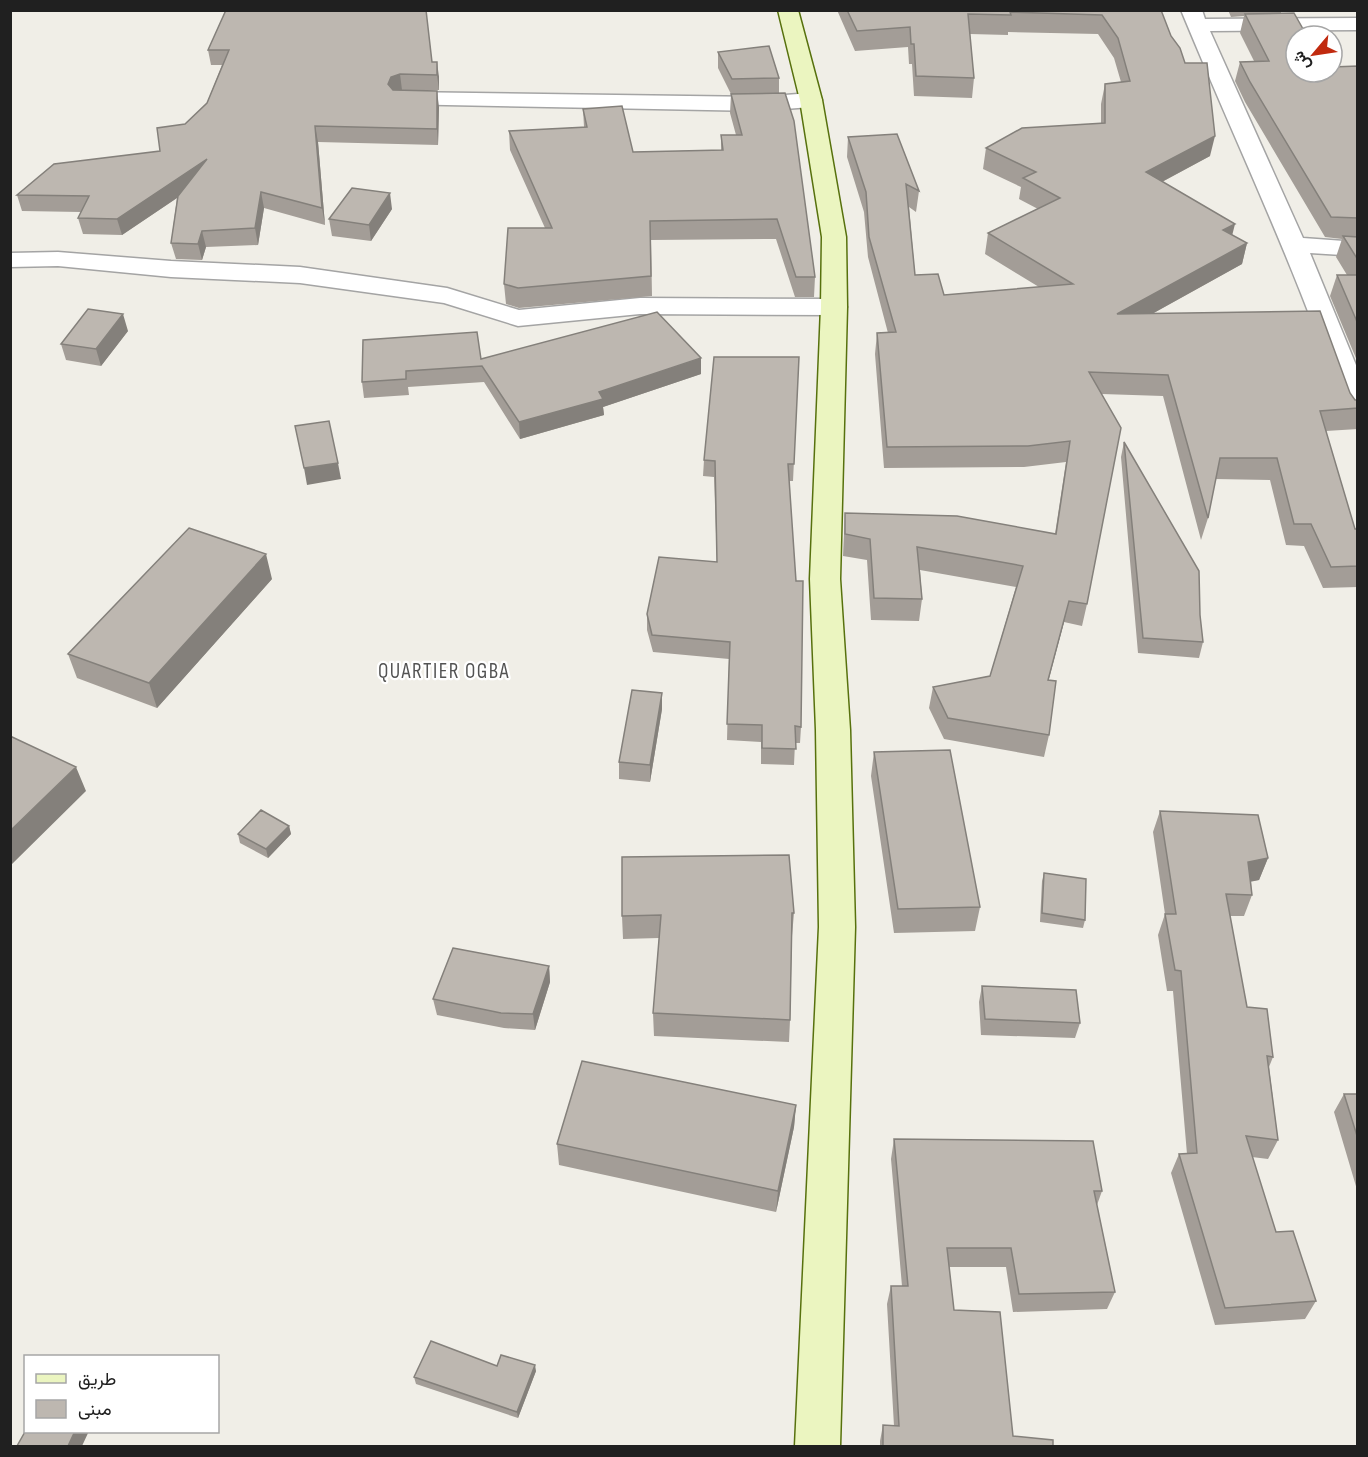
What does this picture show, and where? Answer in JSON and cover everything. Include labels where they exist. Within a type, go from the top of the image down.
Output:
[{"type":"main road","points":[[788,10],[811,99],[834,237],[834,307],[825,579],[833,730],[837,927],[818,1446]]},
{"type":"street","points":[[1358,24],[1195,18],[1238,122],[1294,245],[1340,358],[1358,413]]},
{"type":"street","points":[[403,99],[760,104],[811,99]]},
{"type":"street","points":[[1294,245],[1358,249]]},
{"type":"street","points":[[10,260],[58,259],[171,268],[300,274],[447,296],[518,318],[640,306],[834,307]]},
{"type":"building","points":[[226,10],[426,10],[432,62],[437,62],[437,75],[400,74],[391,77],[388,84],[393,90],[437,91],[437,129],[315,126],[322,208],[261,192],[255,228],[202,231],[198,244],[171,243],[178,196],[207,159],[117,219],[78,218],[89,196],[17,195],[54,164],[160,151],[157,128],[185,124],[207,103],[229,50],[208,50]]},
{"type":"building","points":[[847,10],[1161,10],[1185,63],[1207,63],[1215,136],[1146,172],[1235,224],[1223,230],[1247,243],[1117,314],[1320,311],[1350,393],[1355,400],[1358,400],[1358,408],[1320,411],[1355,529],[1358,529],[1358,566],[1331,567],[1311,524],[1294,524],[1277,458],[1220,458],[1208,518],[1168,375],[1089,372],[1121,428],[1087,604],[1069,601],[1048,680],[1056,681],[1049,735],[948,718],[933,687],[990,676],[1023,566],[917,547],[922,599],[874,598],[870,539],[845,534],[845,513],[957,516],[1056,534],[1070,441],[1028,446],[887,447],[877,333],[896,332],[869,237],[866,192],[848,137],[897,134],[919,191],[906,184],[915,275],[938,274],[944,295],[1073,284],[988,233],[1060,198],[1023,178],[1036,172],[986,148],[1022,128],[1105,123],[1105,84],[1130,81],[1118,38],[1102,15],[1010,12],[1011,15],[968,14],[974,78],[916,76],[914,44],[911,44],[910,27],[857,31]]},
{"type":"building","points":[[1294,13],[1300,24],[1284,24],[1284,84],[1344,84],[1344,67],[1358,66],[1358,218],[1331,217],[1250,82],[1240,62],[1269,61],[1245,14]]},
{"type":"building","points":[[769,46],[779,78],[732,79],[718,52]]},
{"type":"building","points":[[785,93],[794,121],[815,277],[796,277],[777,219],[650,221],[651,276],[518,288],[504,284],[508,228],[552,228],[509,131],[587,127],[583,109],[622,106],[633,152],[723,150],[721,135],[742,135],[731,94]]},
{"type":"building","points":[[352,188],[390,193],[369,225],[329,219]]},
{"type":"building","points":[[1343,236],[1358,237],[1358,260]]},
{"type":"building","points":[[1337,275],[1358,275],[1358,324]]},
{"type":"building","points":[[88,309],[123,314],[96,349],[61,344]]},
{"type":"building","points":[[657,312],[701,358],[599,392],[603,399],[519,422],[482,366],[406,371],[406,379],[362,382],[363,340],[477,332],[481,359]]},
{"type":"building","points":[[714,357],[799,357],[794,464],[788,464],[796,581],[803,581],[801,727],[795,726],[796,749],[762,748],[762,725],[727,724],[730,642],[652,635],[647,614],[659,557],[717,562],[715,461],[704,460]]},
{"type":"building","points":[[329,421],[338,463],[304,468],[295,426]]},
{"type":"building","points":[[1124,442],[1199,571],[1203,642],[1143,638]]},
{"type":"building","points":[[189,528],[266,554],[149,683],[68,654]]},
{"type":"building","points":[[632,690],[662,693],[650,765],[619,762]]},
{"type":"building","points":[[10,736],[76,767],[10,831]]},
{"type":"building","points":[[950,750],[980,907],[898,909],[874,752]]},
{"type":"building","points":[[261,810],[289,826],[266,849],[238,834]]},
{"type":"building","points":[[1160,811],[1258,815],[1268,858],[1248,862],[1252,895],[1226,894],[1247,1007],[1267,1009],[1273,1057],[1267,1056],[1278,1140],[1246,1136],[1276,1232],[1293,1231],[1316,1301],[1225,1308],[1179,1154],[1197,1153],[1181,971],[1175,970],[1165,914],[1176,914]]},
{"type":"building","points":[[789,855],[794,913],[792,913],[790,1020],[653,1013],[661,915],[622,916],[622,857]]},
{"type":"building","points":[[1044,873],[1086,879],[1085,920],[1042,913]]},
{"type":"building","points":[[453,948],[549,966],[533,1014],[501,1013],[433,999]]},
{"type":"building","points":[[982,986],[1076,990],[1080,1023],[985,1019]]},
{"type":"building","points":[[582,1061],[796,1105],[778,1191],[557,1144]]},
{"type":"building","points":[[1344,1094],[1358,1094],[1358,1139]]},
{"type":"building","points":[[894,1139],[1093,1141],[1102,1191],[1094,1191],[1115,1292],[1019,1294],[1011,1248],[947,1248],[954,1310],[1000,1312],[1013,1436],[1053,1440],[1053,1446],[883,1446],[883,1425],[899,1426],[891,1286],[908,1286]]},
{"type":"building","points":[[431,1341],[497,1366],[501,1355],[535,1365],[517,1412],[414,1377]]},
{"type":"building","points":[[24,1433],[74,1433],[68,1446],[17,1446]]},
{"type":"district","name":"QUARTIER OGBA","points":[[444,671]]}]
